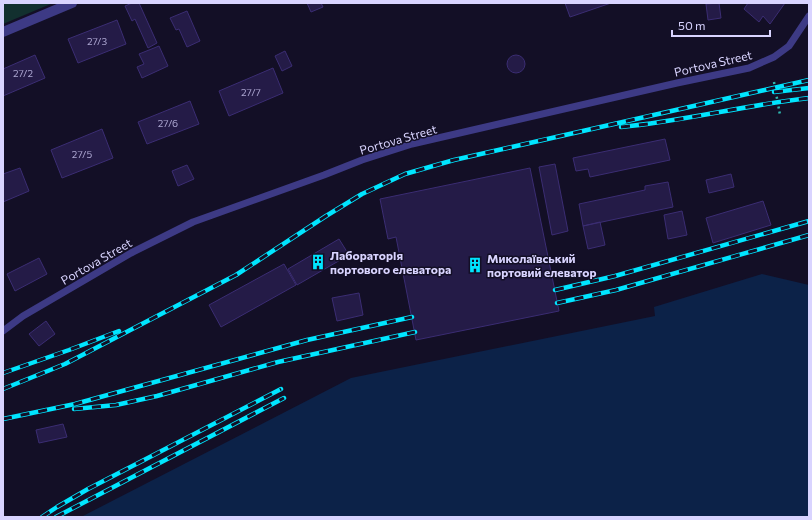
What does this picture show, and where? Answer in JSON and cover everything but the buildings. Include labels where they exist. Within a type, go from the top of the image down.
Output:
[{"type":"street","points":[[3,32],[72,3]]},
{"type":"lane","name":"Portova Street","points":[[3,331],[23,316],[131,253],[193,222],[362,160],[412,144],[677,82],[749,68],[774,57],[789,46],[809,16]]},
{"type":"path","points":[[774,82],[780,115]]},
{"type":"green space","points":[[3,3],[53,3],[3,24]]},
{"type":"water","points":[[762,274],[809,285],[809,517],[81,517],[351,378],[655,316],[654,307]]},
{"type":"railway","points":[[3,389],[65,364],[236,275],[362,194],[405,174],[454,160],[809,80]]},
{"type":"railway","points":[[774,92],[809,88]]},
{"type":"railway","points":[[621,127],[668,121],[809,98]]},
{"type":"railway","points":[[555,290],[615,276],[809,221]]},
{"type":"railway","points":[[557,303],[616,290],[809,235]]},
{"type":"railway","points":[[3,419],[75,404],[307,340],[412,317]]},
{"type":"railway","points":[[3,373],[119,331]]},
{"type":"railway","points":[[74,409],[116,405],[157,396],[278,362],[415,332]]},
{"type":"railway","points":[[42,517],[88,489],[281,389]]},
{"type":"railway","points":[[56,517],[284,398]]},
{"type":"place","name":"Лабораторія портового елеватора","points":[[318,262]]},
{"type":"place","name":"Миколаївський портовий елеватор","points":[[475,265]]}]
